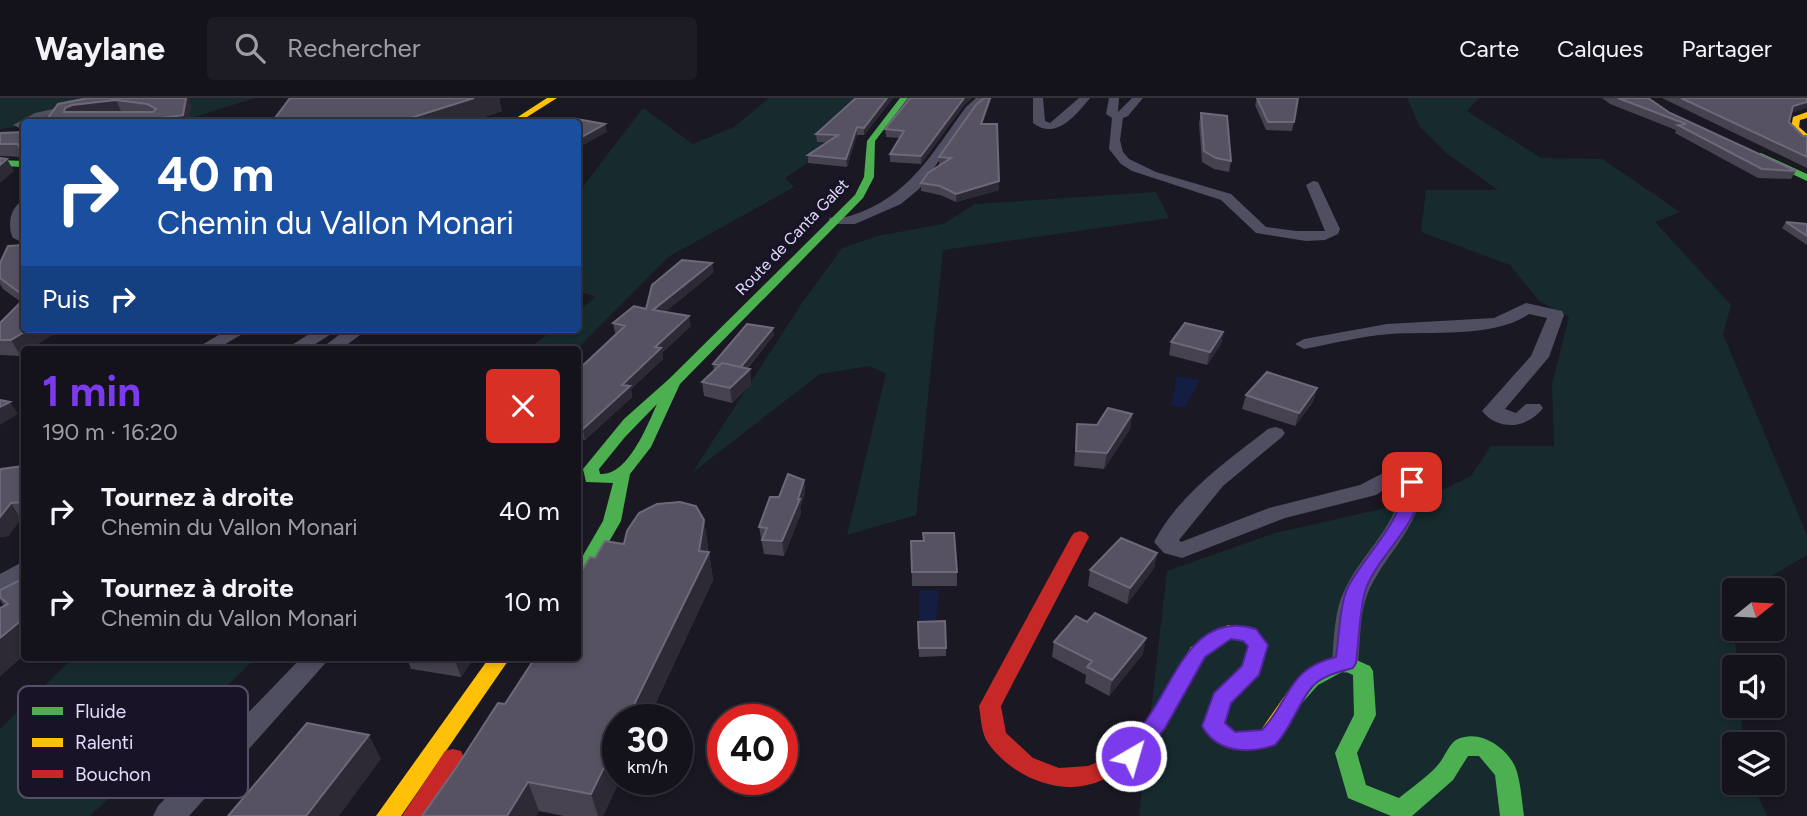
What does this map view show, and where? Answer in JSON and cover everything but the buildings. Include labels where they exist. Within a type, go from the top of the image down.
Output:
[{"type":"main road","points":[[519,119],[553,98]]},
{"type":"main road","points":[[530,119],[564,98]]},
{"type":"main road","name":"Route de Canta Galet","points":[[591,475],[604,450],[640,411],[674,382],[864,188],[869,177],[871,141],[904,98]]},
{"type":"main road","points":[[1807,115],[1796,119],[1794,123],[1795,128],[1807,138]]},
{"type":"main road","points":[[1742,147],[1807,178]]},
{"type":"main road","name":"Route de Canta Galet","points":[[581,574],[612,521],[624,472],[642,446],[674,382]]},
{"type":"main road","points":[[591,475],[608,481],[624,472]]},
{"type":"main road","points":[[581,544],[596,521],[597,513]]},
{"type":"main road","points":[[1080,537],[990,706],[996,737],[1025,765],[1059,778],[1091,775],[1131,756],[1157,722],[1198,652],[1228,632],[1249,634],[1258,645],[1251,670],[1221,699],[1213,726],[1230,741],[1267,738],[1280,725],[1305,681],[1329,667],[1345,663],[1363,671],[1365,715],[1346,753],[1356,791],[1402,810],[1445,773],[1462,747],[1485,747],[1506,772],[1512,816]]},
{"type":"main road","points":[[388,816],[497,661]]},
{"type":"main road","points":[[414,816],[461,747]]},
{"type":"street","points":[[834,221],[850,221],[896,201],[914,186],[970,110],[982,98]]},
{"type":"street","points":[[1038,98],[1039,123],[1049,127],[1055,125],[1086,98]]},
{"type":"street","points":[[1114,98],[1112,114],[1118,116],[1124,114],[1138,98]]},
{"type":"street","points":[[31,119],[39,115],[92,105]]},
{"type":"street","points":[[1118,116],[1114,142],[1123,159],[1173,182],[1226,198],[1263,231],[1331,234],[1333,229],[1313,185]]},
{"type":"street","points":[[21,211],[16,223],[18,235],[21,237]]},
{"type":"street","points":[[1304,344],[1387,328],[1494,323],[1510,319],[1526,308],[1544,310],[1556,315],[1553,329],[1537,365],[1492,411],[1510,419],[1521,419],[1533,408]]},
{"type":"street","points":[[210,346],[234,333]]},
{"type":"street","points":[[300,346],[323,333]]},
{"type":"street","points":[[334,346],[353,333]]},
{"type":"street","points":[[1275,433],[1215,481],[1166,542],[1182,550],[1277,513],[1368,490],[1387,478],[1401,477],[1412,482],[1413,493],[1405,513],[1356,590],[1345,663]]},
{"type":"street","points":[[0,586],[21,571]]},
{"type":"street","points":[[248,732],[314,661]]},
{"type":"street","points":[[169,816],[186,798]]},
{"type":"green space","points":[[0,98],[255,98],[191,118],[21,119],[21,126],[0,129]]},
{"type":"green space","points":[[769,98],[866,98],[825,151],[785,178],[794,187],[668,257],[580,346],[532,346],[549,333],[581,333],[581,309],[596,297],[581,292],[581,189],[643,108],[693,144],[734,127]]},
{"type":"green space","points":[[1407,98],[1479,98],[1467,111],[1541,158],[1602,159],[1680,212],[1655,222],[1731,305],[1723,334],[1807,535],[1807,555],[1768,578],[1722,578],[1722,641],[1735,641],[1736,655],[1722,655],[1722,718],[1741,718],[1742,732],[1722,732],[1722,795],[1758,795],[1767,816],[1139,816],[1167,571],[1275,533],[1425,499],[1471,476],[1491,446],[1554,446],[1552,384],[1569,317],[1539,301],[1510,265],[1421,232],[1426,190],[1498,190],[1445,152],[1420,127]]},
{"type":"green space","points":[[1156,192],[1169,218],[943,250],[916,515],[847,535],[886,374],[870,366],[820,374],[692,473],[802,303],[842,248],[877,236],[943,224],[975,204]]},
{"type":"green space","points":[[70,661],[253,661],[227,686],[44,686]]},
{"type":"green space","points":[[18,711],[18,798],[109,798],[90,816],[0,816],[0,729]]},
{"type":"water","points":[[1177,376],[1200,380],[1185,408],[1171,406]]},
{"type":"water","points":[[919,590],[939,590],[935,630],[919,629]]},
{"type":"traffic: fast","points":[[674,382],[653,430],[633,462],[621,474],[607,480],[592,479],[591,469],[619,433],[674,382],[859,196],[869,177],[871,141],[904,98]]},
{"type":"traffic: fast","points":[[1758,155],[1807,178]]},
{"type":"traffic: fast","points":[[0,163],[21,164]]},
{"type":"traffic: fast","points":[[581,574],[612,521],[623,475]]},
{"type":"traffic: fast","points":[[1295,697],[1311,679],[1337,666],[1345,663],[1363,671],[1365,715],[1346,753],[1356,791],[1402,810],[1445,773],[1462,747],[1485,747],[1506,772],[1512,816]]},
{"type":"traffic: slow","points":[[519,119],[553,98]]},
{"type":"traffic: slow","points":[[1807,115],[1796,119],[1795,128],[1807,138]]},
{"type":"traffic: slow","points":[[1112,765],[1131,756],[1157,722],[1198,652],[1228,632],[1249,634],[1258,645],[1251,669],[1221,699],[1213,726],[1230,741],[1267,738],[1295,697]]},
{"type":"traffic: slow","points":[[388,816],[498,661]]},
{"type":"traffic: jam","points":[[1080,537],[990,706],[996,737],[1025,765],[1059,778],[1091,775],[1112,765]]},
{"type":"traffic: jam","points":[[414,816],[453,758]]},
{"type":"route","points":[[1131,756],[1157,722],[1198,652],[1228,632],[1249,634],[1258,645],[1251,670],[1221,699],[1213,726],[1230,741],[1267,738],[1280,725],[1305,681],[1329,667],[1345,663],[1356,590],[1405,513],[1413,493],[1412,482]]}]
